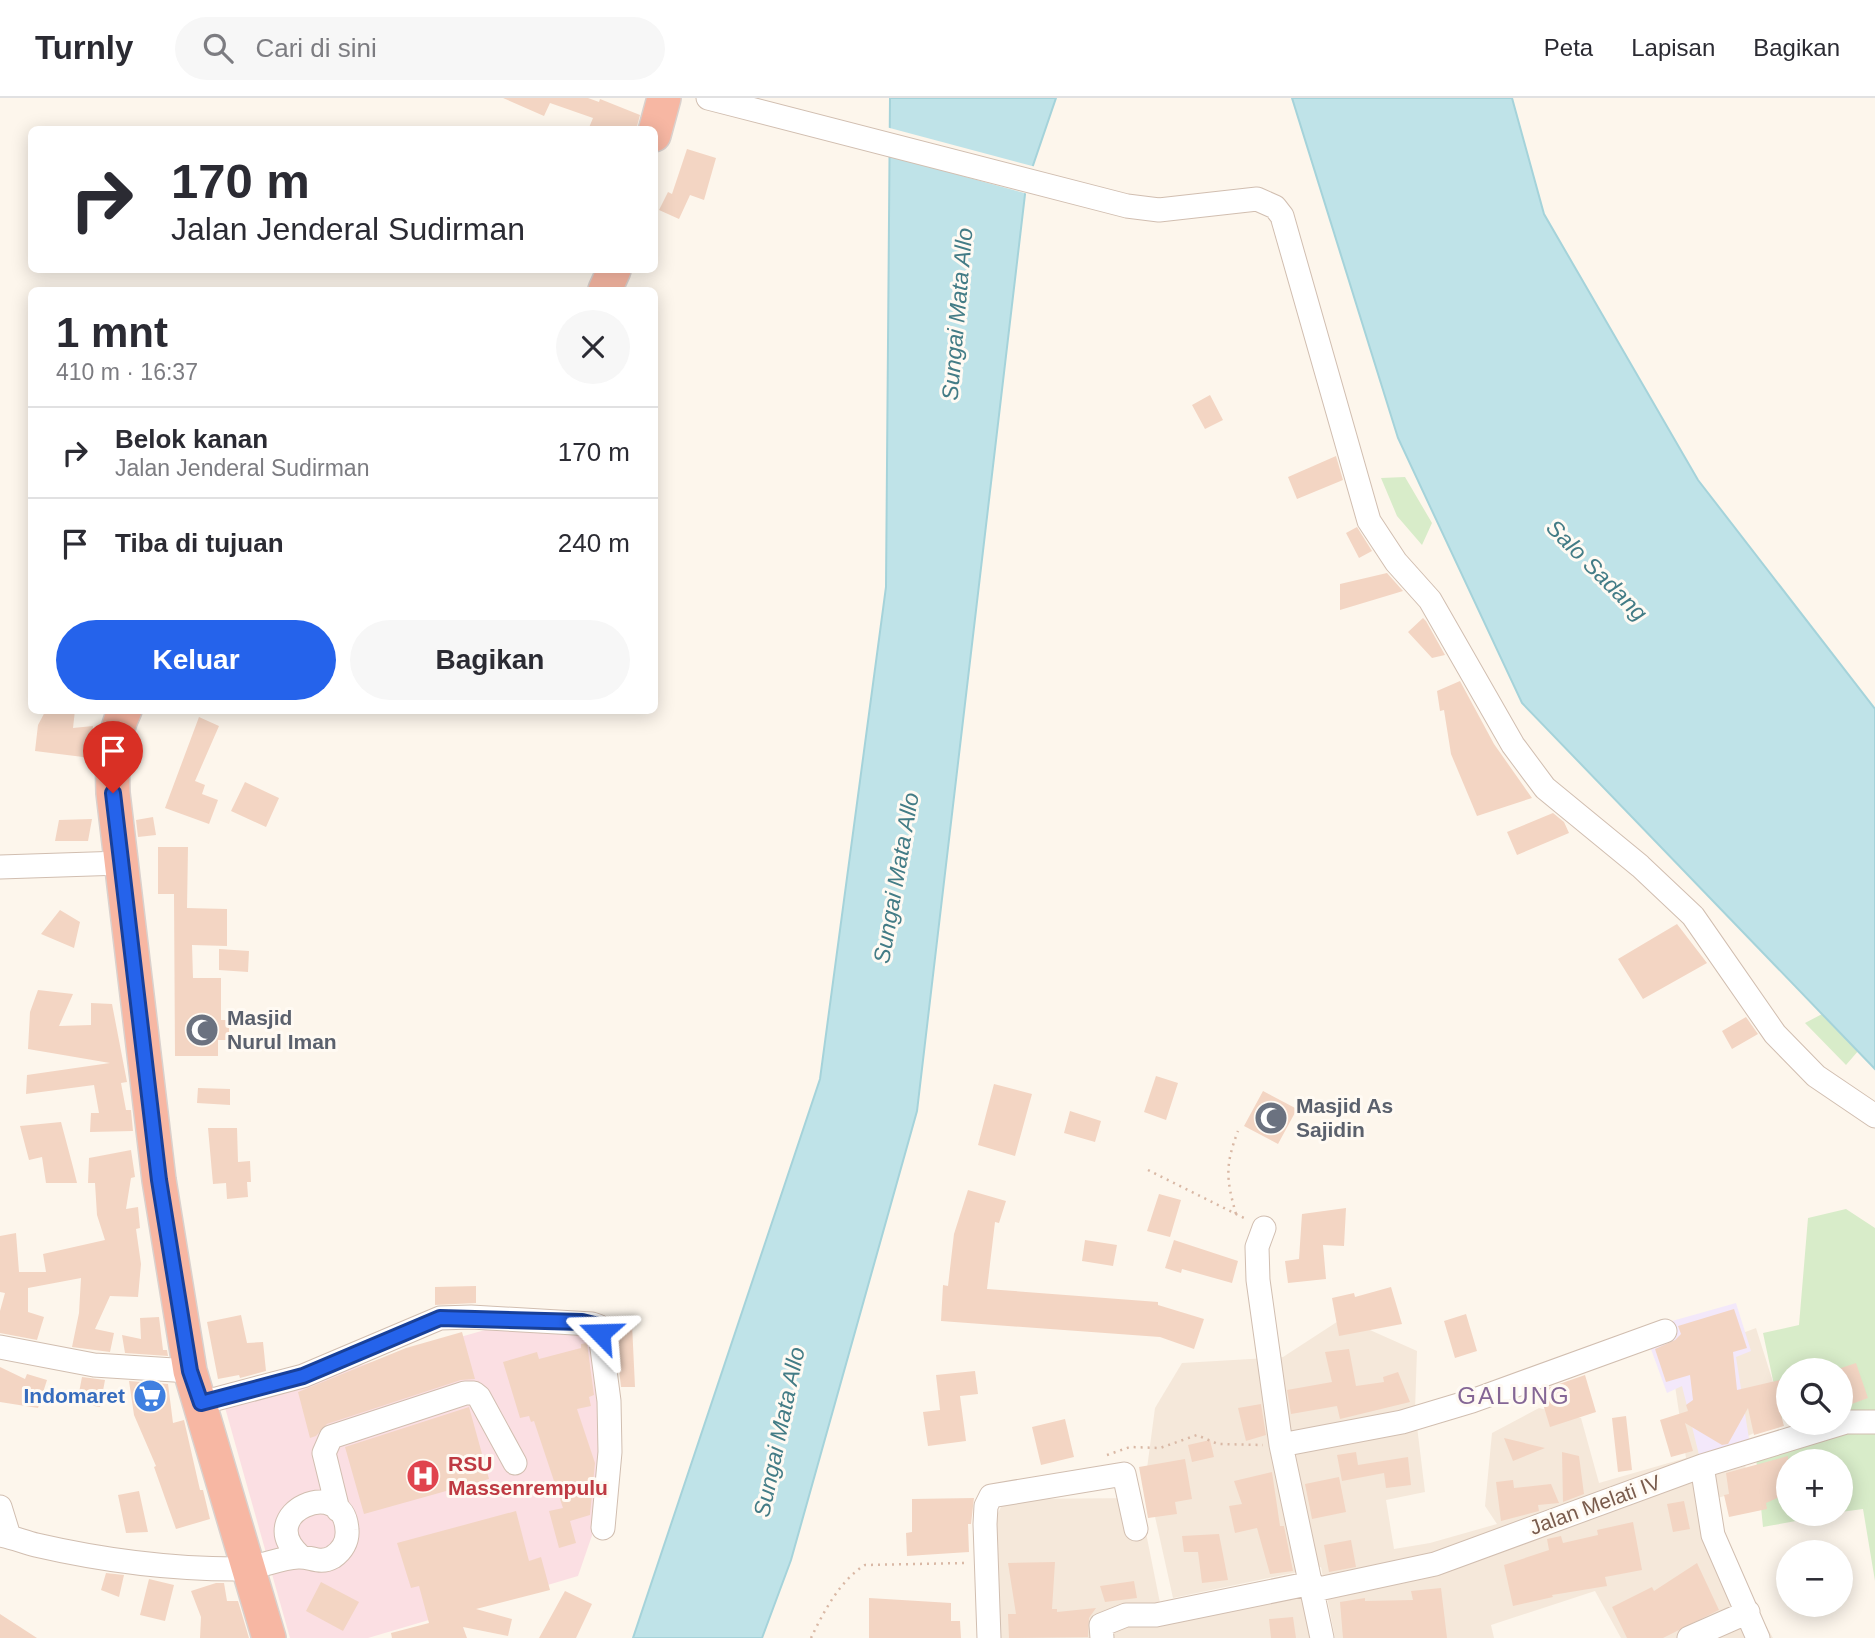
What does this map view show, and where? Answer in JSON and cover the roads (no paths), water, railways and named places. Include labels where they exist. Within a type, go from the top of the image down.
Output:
[{"type":"highway","points":[[656,126],[664,98]]},
{"type":"highway","points":[[124,714],[117,732],[112,764],[159,1180],[190,1371],[201,1403],[241,1569],[269,1638]]},
{"type":"street","points":[[708,98],[1094,200],[1159,210],[1246,199],[1265,200],[1275,207],[1282,215],[1369,521],[1396,562],[1430,600],[1524,761],[1559,802],[1640,866],[1693,916],[1775,1034],[1807,1066],[1875,1116]]},
{"type":"street","points":[[0,867],[122,863]]},
{"type":"street","points":[[1265,1228],[1257,1247],[1258,1280],[1281,1445],[1322,1638]]},
{"type":"street","points":[[201,1403],[303,1376],[440,1318],[471,1317],[592,1324],[598,1326],[600,1333],[610,1401],[610,1452],[603,1528]]},
{"type":"street","points":[[1281,1445],[1402,1422],[1472,1401],[1665,1331]]},
{"type":"street","points":[[0,1347],[94,1364],[190,1371]]},
{"type":"street","points":[[338,1510],[320,1501],[301,1506],[293,1513],[287,1531],[293,1550],[300,1556],[320,1562],[338,1554],[347,1537],[347,1527],[338,1510],[324,1453],[331,1437],[465,1393],[474,1393],[480,1397],[515,1464]]},
{"type":"street","name":"Jalan Melati IV","points":[[1102,1638],[1101,1625],[1126,1615],[1156,1615],[1435,1564],[1702,1466],[1846,1422],[1875,1422]]},
{"type":"street","points":[[1702,1466],[1713,1535],[1758,1638]]},
{"type":"street","points":[[989,1638],[986,1506],[991,1496],[1124,1474],[1136,1529]]},
{"type":"street","points":[[0,1507],[5,1536],[135,1562],[191,1570],[241,1569],[300,1556]]},
{"type":"street","points":[[1689,1638],[1748,1612]]},
{"type":"water","name":"Sungai Mata Allo","points":[[890,98],[1056,98],[1026,186],[917,1111],[791,1560],[762,1638],[633,1638],[820,1079],[886,587]]},
{"type":"water","name":"Salo Sadang","points":[[1292,98],[1512,98],[1544,214],[1698,480],[1875,709],[1875,1069],[1522,703],[1398,438]]},
{"type":"place","name":"Masjid Nurul Iman","points":[[202,1030]]},
{"type":"place","name":"Masjid As Sajidin","points":[[1271,1118]]},
{"type":"place","name":"Indomaret","points":[[150,1396]]},
{"type":"place","name":"RSU Massenrempulu","points":[[423,1476]]},
{"type":"district","name":"GALUNG","points":[[1514,1396]]}]
